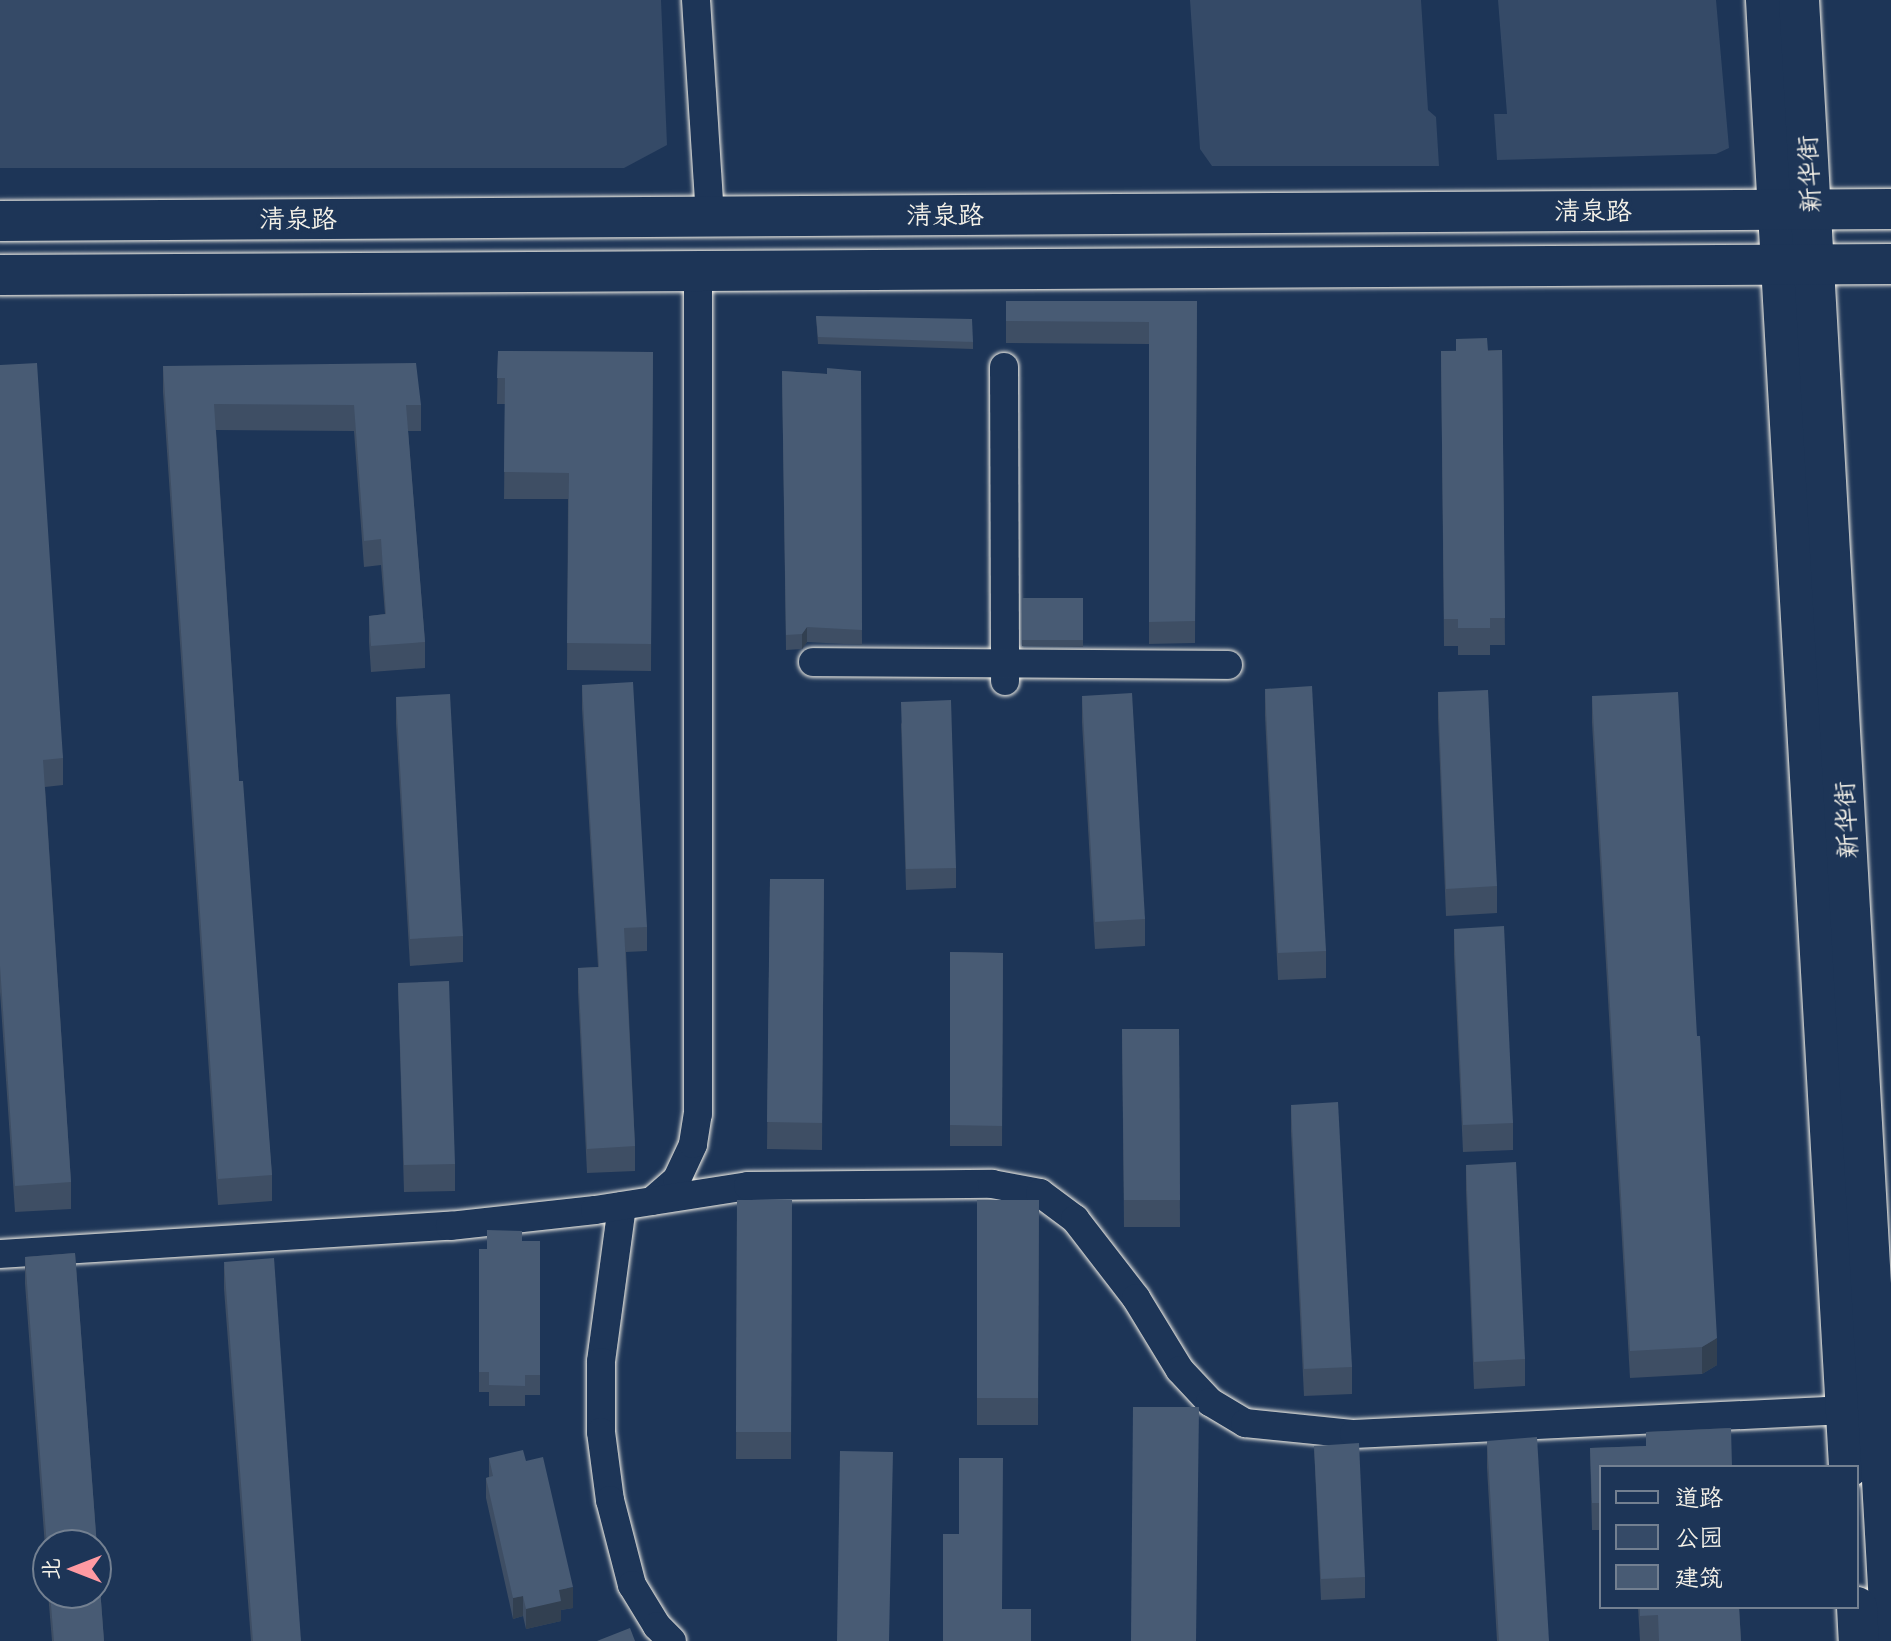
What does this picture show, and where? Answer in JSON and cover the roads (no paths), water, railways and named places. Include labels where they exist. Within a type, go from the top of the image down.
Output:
[{"type":"street","points":[[696,0],[710,217]]},
{"type":"street","name":"新华街","points":[[1766,0],[1794,210],[1872,1410],[1891,1641]]},
{"type":"street","name":"新华街","points":[[1794,210],[1799,0]]},
{"type":"street","name":"清泉路","points":[[0,221],[1891,209]]},
{"type":"street","name":"清泉路","points":[[0,275],[1891,264]]},
{"type":"street","points":[[652,1201],[677,1179],[693,1144],[698,1114],[698,271]]},
{"type":"street","points":[[1004,367],[1005,672]]},
{"type":"street","points":[[813,662],[1005,672],[1228,665]]},
{"type":"street","points":[[0,1254],[450,1226],[763,1186],[992,1184],[1040,1193],[1075,1219],[1136,1298],[1180,1370],[1210,1402],[1245,1423],[1354,1434],[1872,1410]]},
{"type":"street","points":[[622,1206],[601,1362],[601,1432],[610,1500],[632,1585],[657,1626],[672,1641]]},
{"type":"street","name":"新华街","points":[[1850,1465],[1872,1410]]},
{"type":"street","points":[[1857,1609],[1859,1641]]}]
